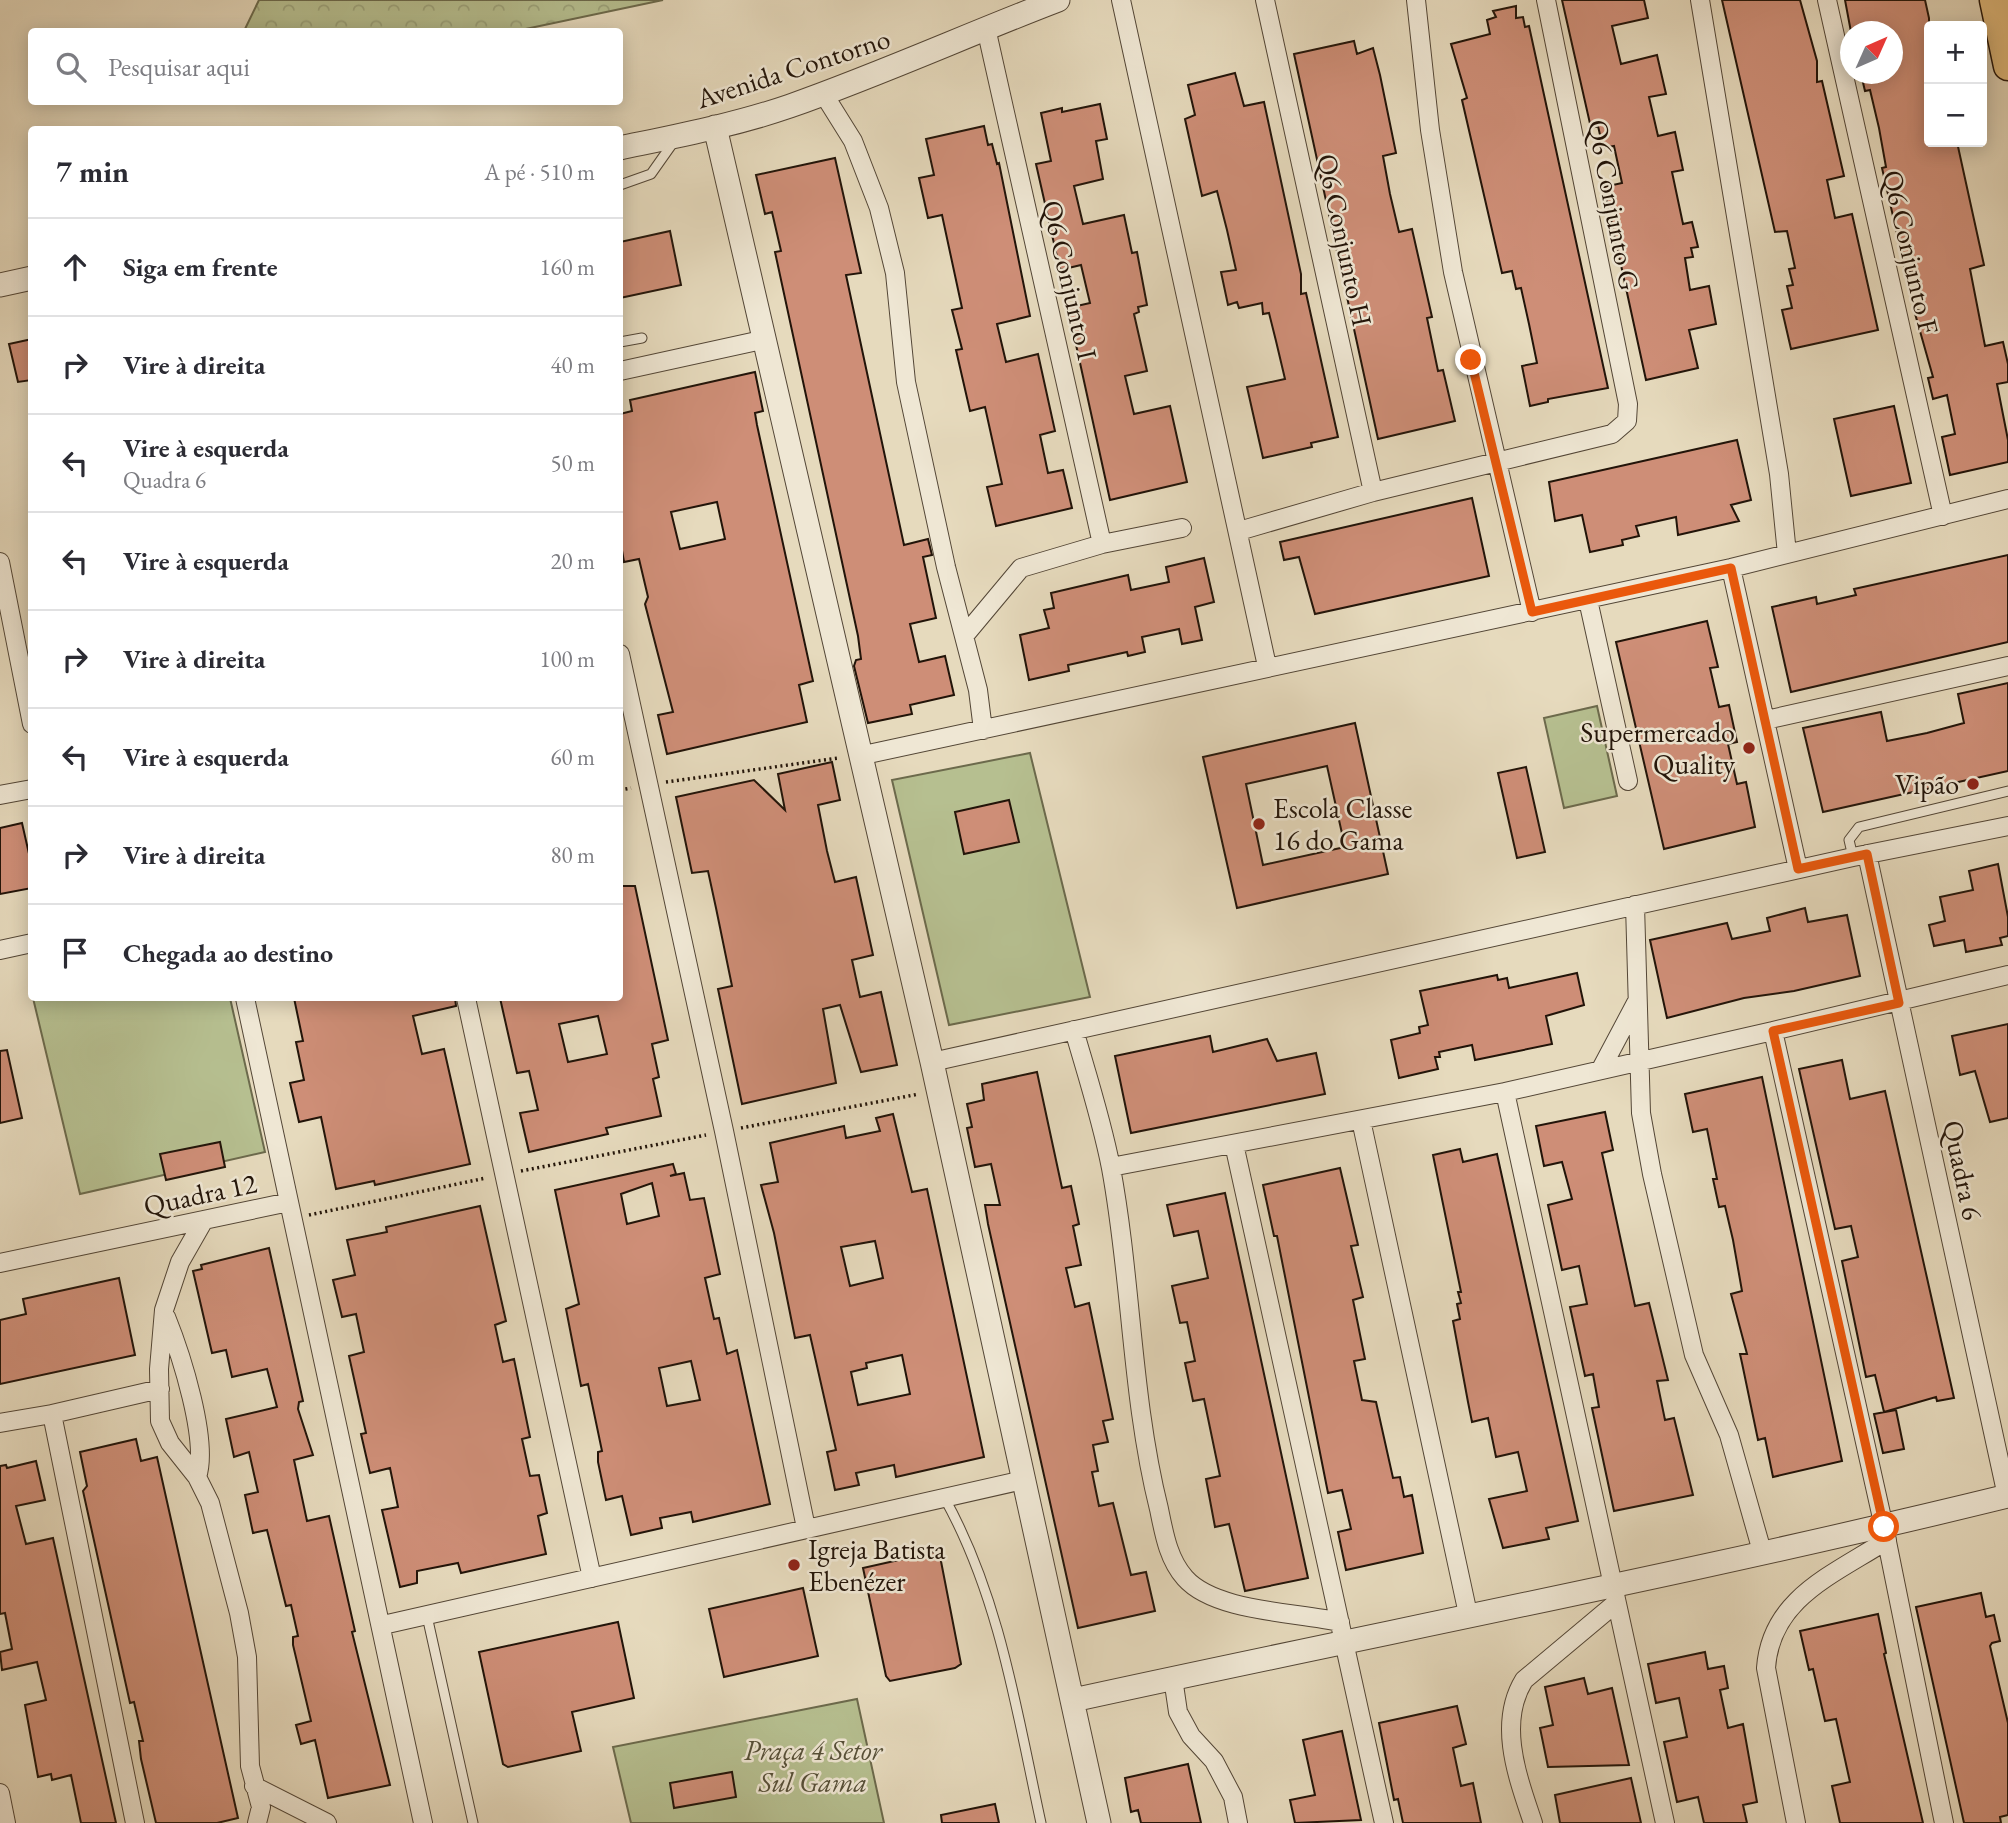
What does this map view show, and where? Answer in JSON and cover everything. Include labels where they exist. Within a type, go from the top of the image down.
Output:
[{"type":"main road","points":[[1994,0],[2008,66]]},
{"type":"street","name":"Avenida Contorno","points":[[623,147],[715,127],[823,93],[892,69],[1058,0]]},
{"type":"street","points":[[1121,0],[1267,666]]},
{"type":"street","name":"Q6 Conjunto H","points":[[1265,0],[1373,492]]},
{"type":"street","points":[[1416,0],[1430,130],[1445,228],[1471,360],[1498,461],[1532,612]]},
{"type":"street","name":"Q6 Conjunto G","points":[[1498,461],[1612,434],[1627,421],[1628,404],[1546,0]]},
{"type":"street","points":[[1700,0],[1779,474],[1787,554]]},
{"type":"street","name":"Q6 Conjunto F","points":[[1827,0],[1943,516]]},
{"type":"street","name":"Q6 Conjunto I","points":[[986,28],[1102,544]]},
{"type":"street","points":[[823,93],[853,141],[879,208],[895,274],[906,382],[946,567],[978,690],[983,730]]},
{"type":"street","points":[[715,127],[932,1062],[1099,1823]]},
{"type":"street","points":[[0,285],[28,279]]},
{"type":"street","points":[[623,370],[766,339]]},
{"type":"street","points":[[1239,531],[1373,492],[1498,461]]},
{"type":"street","points":[[859,756],[1267,666],[1588,600],[1731,568],[2008,499]]},
{"type":"street","points":[[965,635],[1003,585],[1021,568],[1102,544],[1182,528]]},
{"type":"street","points":[[0,562],[28,704]]},
{"type":"street","points":[[1731,568],[1798,869]]},
{"type":"street","points":[[1588,600],[1628,781]]},
{"type":"street","points":[[1766,720],[2008,666]]},
{"type":"street","points":[[623,668],[724,1131],[806,1528]]},
{"type":"street","points":[[0,795],[28,790]]},
{"type":"street","points":[[932,1062],[1860,855],[2008,826]]},
{"type":"street","name":"Quadra 6","points":[[1860,855],[1899,1003],[2008,1496]]},
{"type":"street","points":[[1635,905],[1641,1113],[1679,1298],[1694,1355],[1729,1435],[1763,1555]]},
{"type":"street","points":[[0,950],[28,944]]},
{"type":"street","points":[[1111,1167],[1505,1092],[1641,1059],[1899,1003],[2008,975]]},
{"type":"street","name":"Quadra 12","points":[[0,1263],[204,1220],[291,1210],[246,1001]]},
{"type":"street","points":[[467,1001],[507,1173],[592,1578]]},
{"type":"street","points":[[1601,1069],[1636,1003]]},
{"type":"street","points":[[1074,1030],[1111,1167],[1127,1280],[1143,1440],[1169,1553],[1185,1578],[1205,1593],[1235,1604],[1342,1631]]},
{"type":"street","points":[[1773,1031],[1885,1534],[1944,1823]]},
{"type":"street","points":[[1505,1092],[1665,1823]]},
{"type":"street","points":[[1361,1120],[1468,1614]]},
{"type":"street","points":[[1234,1144],[1384,1823]]},
{"type":"street","points":[[291,1210],[383,1625],[423,1823]]},
{"type":"street","points":[[204,1220],[180,1262],[164,1310],[160,1421],[170,1443],[197,1477],[210,1503],[243,1635],[247,1657],[247,1738],[254,1786],[261,1807],[257,1823]]},
{"type":"street","points":[[164,1310],[177,1345],[202,1453],[197,1477]]},
{"type":"street","points":[[0,1423],[160,1389]]},
{"type":"street","points":[[52,1414],[135,1823]]},
{"type":"street","points":[[383,1625],[1023,1480]]},
{"type":"street","points":[[1073,1700],[1173,1678],[1342,1631],[1614,1594],[1763,1555],[1885,1534],[2008,1496]]},
{"type":"street","points":[[1796,1823],[1766,1668],[1768,1643],[1778,1622],[1797,1600],[1885,1534]]},
{"type":"street","points":[[1534,1823],[1517,1776],[1510,1717],[1514,1696],[1524,1679],[1614,1594]]},
{"type":"street","points":[[1173,1678],[1178,1712],[1191,1736],[1214,1761],[1233,1797],[1238,1823]]},
{"type":"street","points":[[254,1786],[327,1823]]},
{"type":"street","points":[[0,1793],[6,1823]]},
{"type":"lane","points":[[623,184],[651,174],[678,135]]},
{"type":"lane","points":[[623,341],[642,338]]},
{"type":"lane","points":[[1860,855],[1849,840],[1859,827],[2008,791]]},
{"type":"lane","points":[[944,1499],[969,1543],[987,1589],[1041,1823]]},
{"type":"lane","points":[[427,1616],[473,1823]]},
{"type":"path","points":[[623,789],[859,756]]},
{"type":"path","points":[[291,1210],[507,1173],[938,1090]]},
{"type":"green space","points":[[259,0],[663,0],[530,28],[245,28]]},
{"type":"green space","points":[[1597,706],[1617,796],[1564,808],[1544,718]]},
{"type":"green space","points":[[1030,753],[1090,997],[949,1025],[892,780]]},
{"type":"green space","points":[[34,1001],[231,1001],[265,1152],[80,1194]]},
{"type":"green space","name":"Praça 4 Setor Sul Gama","points":[[857,1699],[884,1823],[631,1823],[613,1747]]},
{"type":"building","points":[[1562,0],[1644,0],[1648,18],[1612,26],[1621,64],[1657,55],[1666,94],[1649,97],[1658,136],[1675,132],[1683,170],[1672,172],[1683,224],[1692,222],[1698,247],[1691,248],[1693,257],[1685,258],[1690,290],[1709,286],[1716,324],[1689,330],[1698,368],[1646,380],[1604,187],[1622,183],[1614,146],[1603,148],[1598,126],[1591,128]]},
{"type":"building","points":[[1722,0],[1800,0],[1817,61],[1817,82],[1822,81],[1844,176],[1827,180],[1835,218],[1852,214],[1878,330],[1791,349],[1782,310],[1792,308],[1787,286],[1793,285],[1789,269],[1795,268],[1787,231],[1775,232]]},
{"type":"building","points":[[1845,0],[1925,0],[1929,21],[1924,21],[1924,147],[1958,147],[1984,265],[1970,269],[1985,346],[2003,342],[2008,364],[2008,382],[1997,384],[2008,440],[2008,462],[1950,475],[1942,437],[1955,434],[1947,395],[1933,399],[1928,378],[1933,377],[1914,310],[1926,310],[1916,271],[1906,273],[1882,168],[1886,167],[1879,128],[1870,90],[1865,91],[1863,84],[1903,84],[1903,21],[1849,21]]},
{"type":"building","points":[[1516,6],[1516,18],[1523,17],[1525,27],[1529,26],[1608,388],[1548,399],[1548,402],[1530,406],[1522,366],[1537,363],[1529,324],[1521,288],[1516,289],[1512,271],[1502,273],[1462,100],[1467,98],[1451,44],[1490,34],[1487,20],[1496,17],[1493,11]]},
{"type":"building","points":[[1354,41],[1357,54],[1373,48],[1396,153],[1383,156],[1390,194],[1399,232],[1412,229],[1432,317],[1427,318],[1438,371],[1443,370],[1455,421],[1378,439],[1294,54]]},
{"type":"building","points":[[1235,73],[1244,106],[1264,102],[1301,274],[1301,294],[1306,293],[1338,437],[1311,443],[1312,447],[1263,458],[1247,387],[1285,379],[1269,313],[1263,314],[1262,303],[1239,308],[1237,302],[1228,305],[1221,272],[1236,270],[1227,230],[1217,191],[1202,196],[1185,119],[1195,115],[1188,85]]},
{"type":"building","points":[[1100,104],[1107,139],[1096,141],[1103,179],[1074,186],[1083,224],[1124,215],[1132,253],[1137,252],[1147,305],[1138,307],[1139,312],[1134,314],[1147,371],[1125,376],[1134,414],[1170,406],[1187,482],[1110,500],[1068,308],[1090,303],[1081,265],[1060,270],[1036,164],[1051,161],[1041,113],[1062,108],[1062,112]]},
{"type":"building","points":[[984,126],[988,145],[992,144],[997,164],[999,163],[1030,316],[997,324],[1006,362],[1038,354],[1055,431],[1040,435],[1048,473],[1063,470],[1072,508],[996,526],[987,487],[1002,484],[985,407],[970,411],[956,350],[962,349],[952,310],[962,308],[942,215],[928,218],[919,178],[934,175],[926,139]]},
{"type":"building","points":[[835,158],[861,273],[846,275],[904,545],[928,539],[932,555],[923,557],[936,618],[910,624],[919,662],[945,656],[954,695],[910,705],[912,714],[868,723],[854,666],[856,660],[861,659],[858,636],[775,252],[781,251],[772,212],[765,214],[756,175]]},
{"type":"building","points":[[670,231],[681,285],[623,297],[623,241]]},
{"type":"building","points":[[28,340],[28,381],[18,382],[9,344]]},
{"type":"building","points":[[755,372],[763,411],[755,413],[757,425],[813,681],[799,685],[807,722],[667,754],[658,715],[673,712],[645,604],[648,597],[639,559],[624,562],[623,556],[623,413],[632,411],[630,400]],"holes":[[[717,502],[725,539],[680,549],[671,512]]]},
{"type":"building","points":[[1894,406],[1911,483],[1851,496],[1834,419]]},
{"type":"building","points":[[1737,440],[1751,500],[1731,505],[1739,521],[1678,535],[1676,517],[1636,526],[1639,536],[1622,540],[1623,545],[1590,552],[1582,515],[1555,521],[1549,482]]},
{"type":"building","points":[[1472,498],[1489,576],[1315,614],[1299,557],[1284,560],[1280,542]]},
{"type":"building","points":[[2008,555],[2008,642],[1791,692],[1772,607],[1816,597],[1817,604],[1856,595],[1854,589]]},
{"type":"building","points":[[1204,558],[1214,602],[1195,607],[1202,640],[1182,644],[1179,629],[1142,637],[1145,652],[1128,656],[1127,652],[1068,665],[1069,671],[1029,680],[1020,635],[1049,628],[1044,610],[1054,608],[1051,593],[1128,575],[1131,590],[1169,582],[1166,567]]},
{"type":"building","points":[[1707,621],[1718,667],[1710,668],[1719,707],[1729,705],[1737,742],[1728,744],[1737,784],[1746,782],[1755,827],[1664,849],[1616,642]]},
{"type":"building","points":[[2008,683],[2008,771],[1823,812],[1803,728],[1881,712],[1887,741],[1927,733],[1964,723],[1958,694]]},
{"type":"building","points":[[1355,723],[1388,874],[1237,908],[1203,757]],"holes":[[[1327,766],[1345,847],[1263,865],[1246,784]]]},
{"type":"building","points":[[832,762],[840,800],[818,805],[827,851],[835,882],[856,877],[873,955],[852,960],[860,997],[881,992],[897,1065],[861,1072],[840,1005],[823,1009],[836,1083],[742,1104],[718,989],[732,986],[716,908],[708,871],[692,873],[676,797],[754,780],[785,810],[778,774]]},
{"type":"building","points":[[1526,767],[1545,852],[1517,858],[1498,773]]},
{"type":"building","points":[[1009,800],[1019,842],[964,854],[955,812]]},
{"type":"building","points":[[22,823],[28,849],[28,889],[0,894],[0,828]]},
{"type":"building","points":[[1998,864],[2008,917],[2008,936],[2000,938],[2002,945],[1966,952],[1964,940],[1934,946],[1929,925],[1945,921],[1940,897],[1973,890],[1969,871]]},
{"type":"building","points":[[623,886],[635,886],[668,1040],[652,1044],[659,1077],[653,1079],[661,1116],[606,1128],[608,1134],[529,1152],[520,1113],[538,1110],[529,1071],[517,1073],[501,1001],[623,1001]],"holes":[[[598,1016],[607,1054],[568,1062],[559,1024]]]},
{"type":"building","points":[[1805,908],[1808,922],[1847,915],[1860,976],[1794,991],[1744,998],[1667,1018],[1650,940],[1727,923],[1732,939],[1770,931],[1767,918]]},
{"type":"building","points":[[1577,973],[1584,1005],[1546,1016],[1552,1044],[1475,1060],[1472,1045],[1439,1052],[1440,1057],[1435,1057],[1438,1069],[1399,1078],[1391,1040],[1420,1033],[1419,1027],[1428,1025],[1420,991],[1497,975],[1498,980],[1507,978],[1509,988]]},
{"type":"building","points":[[295,1001],[455,1001],[456,1006],[413,1016],[422,1054],[444,1049],[470,1164],[375,1185],[374,1181],[336,1189],[321,1117],[299,1122],[290,1083],[304,1080],[296,1042],[303,1041]]},
{"type":"building","points":[[2008,1024],[2008,1118],[1990,1122],[1975,1071],[1960,1075],[1952,1036]]},
{"type":"building","points":[[1210,1036],[1213,1052],[1267,1039],[1277,1061],[1316,1053],[1325,1094],[1131,1133],[1115,1056]]},
{"type":"building","points":[[7,1050],[22,1118],[0,1123],[0,1051]]},
{"type":"building","points":[[1842,1060],[1850,1099],[1885,1091],[1954,1398],[1937,1401],[1936,1397],[1884,1412],[1875,1375],[1866,1377],[1842,1261],[1858,1257],[1851,1226],[1835,1229],[1799,1069]]},
{"type":"building","points":[[1037,1072],[1062,1188],[1071,1186],[1079,1224],[1073,1226],[1081,1265],[1066,1268],[1075,1307],[1089,1303],[1113,1419],[1103,1421],[1108,1442],[1093,1445],[1098,1471],[1092,1472],[1099,1506],[1113,1503],[1131,1575],[1146,1572],[1155,1611],[1078,1628],[988,1224],[985,1205],[1000,1205],[991,1164],[975,1167],[967,1128],[972,1127],[967,1104],[984,1100],[982,1084]]},
{"type":"building","points":[[1762,1077],[1842,1461],[1773,1477],[1765,1438],[1758,1440],[1740,1354],[1747,1354],[1731,1294],[1742,1291],[1733,1240],[1725,1206],[1719,1207],[1713,1179],[1717,1179],[1707,1129],[1693,1132],[1685,1094]]},
{"type":"building","points":[[1605,1112],[1613,1150],[1602,1153],[1635,1306],[1649,1303],[1668,1380],[1657,1381],[1665,1420],[1674,1418],[1693,1495],[1614,1511],[1592,1408],[1599,1407],[1593,1374],[1585,1376],[1570,1307],[1587,1304],[1579,1266],[1562,1270],[1548,1205],[1572,1199],[1562,1162],[1544,1166],[1536,1126]]},
{"type":"building","points":[[893,1114],[912,1192],[927,1189],[984,1457],[896,1477],[894,1465],[856,1473],[859,1485],[835,1490],[827,1452],[836,1450],[810,1335],[795,1338],[774,1233],[761,1185],[778,1182],[770,1143],[844,1126],[846,1138],[880,1131],[876,1118]],"holes":[[[875,1241],[883,1278],[850,1286],[841,1247]],[[902,1355],[910,1394],[858,1405],[851,1372],[867,1368],[866,1363]]]},
{"type":"building","points":[[220,1142],[225,1167],[166,1180],[160,1154]]},
{"type":"building","points":[[1460,1149],[1463,1162],[1497,1154],[1578,1521],[1546,1528],[1549,1539],[1503,1548],[1489,1499],[1527,1491],[1518,1452],[1496,1457],[1488,1418],[1472,1422],[1468,1402],[1453,1321],[1460,1319],[1457,1304],[1461,1303],[1458,1292],[1461,1292],[1433,1155]]},
{"type":"building","points":[[673,1164],[676,1174],[670,1176],[684,1173],[690,1200],[704,1198],[720,1274],[705,1278],[714,1319],[719,1318],[727,1354],[737,1350],[770,1504],[693,1522],[691,1512],[660,1518],[662,1528],[631,1535],[622,1496],[606,1500],[598,1462],[598,1452],[602,1451],[588,1384],[581,1386],[566,1309],[579,1304],[555,1190]],"holes":[[[652,1183],[659,1216],[627,1224],[621,1194]],[[691,1361],[700,1400],[667,1406],[659,1368]]]},
{"type":"building","points":[[1340,1168],[1358,1245],[1351,1246],[1363,1297],[1353,1300],[1365,1359],[1354,1361],[1362,1400],[1376,1402],[1393,1478],[1400,1477],[1404,1497],[1412,1495],[1423,1553],[1346,1570],[1338,1532],[1351,1529],[1342,1490],[1328,1493],[1277,1236],[1274,1236],[1263,1185]]},
{"type":"building","points":[[1225,1193],[1308,1578],[1245,1591],[1229,1524],[1215,1527],[1206,1479],[1220,1476],[1204,1399],[1193,1401],[1185,1363],[1195,1361],[1187,1322],[1180,1323],[1172,1286],[1208,1278],[1198,1231],[1174,1236],[1167,1205]]},
{"type":"building","points":[[480,1206],[506,1321],[495,1325],[503,1362],[514,1359],[530,1437],[522,1439],[530,1476],[539,1475],[547,1513],[538,1516],[546,1554],[461,1573],[458,1563],[417,1571],[417,1583],[400,1587],[382,1510],[398,1507],[390,1468],[370,1473],[361,1434],[366,1433],[349,1356],[364,1352],[356,1314],[342,1317],[333,1280],[355,1275],[347,1240],[387,1232],[386,1227]]},
{"type":"building","points":[[269,1248],[303,1401],[299,1402],[298,1409],[313,1455],[294,1460],[307,1521],[329,1516],[355,1631],[352,1632],[390,1785],[328,1798],[315,1740],[301,1744],[296,1725],[311,1721],[293,1645],[293,1637],[298,1636],[291,1605],[286,1606],[267,1530],[253,1533],[245,1495],[258,1492],[249,1452],[234,1457],[226,1419],[277,1407],[267,1369],[232,1377],[226,1350],[212,1353],[193,1271],[202,1269],[201,1265]]},
{"type":"building","points":[[119,1278],[135,1355],[0,1384],[0,1320],[26,1314],[23,1299]]},
{"type":"building","points":[[1896,1410],[1904,1449],[1883,1453],[1874,1414]]},
{"type":"building","points":[[136,1439],[141,1461],[157,1457],[238,1818],[217,1823],[156,1823],[141,1759],[139,1741],[143,1741],[134,1702],[130,1703],[83,1491],[87,1486],[80,1452]]},
{"type":"building","points":[[36,1461],[45,1500],[16,1506],[26,1544],[53,1538],[116,1823],[81,1823],[71,1775],[52,1780],[51,1774],[38,1777],[25,1705],[46,1700],[37,1662],[2,1670],[0,1652],[12,1649],[5,1613],[0,1614],[0,1466],[6,1465],[7,1468]]},
{"type":"building","points":[[939,1551],[961,1664],[955,1668],[890,1681],[886,1676],[863,1568]]},
{"type":"building","points":[[803,1588],[818,1656],[724,1677],[709,1609]]},
{"type":"building","points":[[1981,1593],[1986,1617],[1994,1615],[2000,1641],[1990,1646],[2008,1723],[2008,1815],[2000,1817],[2001,1823],[1964,1823],[1916,1607]]},
{"type":"building","points":[[1878,1614],[1886,1653],[1884,1654],[1923,1823],[1840,1823],[1832,1786],[1850,1782],[1836,1719],[1825,1721],[1813,1669],[1809,1670],[1800,1631]]},
{"type":"building","points":[[618,1622],[634,1698],[572,1712],[581,1751],[508,1767],[503,1764],[479,1652]]},
{"type":"building","points":[[1705,1652],[1708,1669],[1724,1666],[1728,1688],[1720,1690],[1728,1728],[1743,1724],[1757,1802],[1743,1805],[1747,1823],[1704,1823],[1698,1797],[1677,1802],[1664,1742],[1687,1737],[1679,1698],[1656,1703],[1648,1664]]},
{"type":"building","points":[[1584,1678],[1588,1694],[1612,1688],[1629,1765],[1548,1767],[1540,1728],[1553,1725],[1545,1687]]},
{"type":"building","points":[[1457,1706],[1466,1744],[1453,1748],[1461,1786],[1473,1783],[1481,1823],[1403,1823],[1398,1799],[1394,1800],[1379,1723]]},
{"type":"building","points":[[1342,1731],[1361,1820],[1295,1823],[1290,1800],[1315,1795],[1303,1740]]},
{"type":"building","points":[[1188,1764],[1201,1823],[1141,1823],[1138,1810],[1131,1812],[1125,1778]]},
{"type":"building","points":[[732,1772],[736,1797],[674,1808],[670,1783]]},
{"type":"building","points":[[1631,1778],[1641,1823],[1560,1823],[1555,1795]]},
{"type":"building","points":[[995,1804],[999,1823],[942,1823],[941,1815]]},
{"type":"place","name":"Supermercado Quality","points":[[1749,748]]},
{"type":"place","name":"Vipão","points":[[1973,784]]},
{"type":"place","name":"Escola Classe 16 do Gama","points":[[1259,824]]},
{"type":"place","name":"Igreja Batista Ebenézer","points":[[794,1565]]},
{"type":"route","points":[[1471,360],[1498,461],[1532,612],[1731,568],[1798,869],[1867,854],[1899,1003],[1773,1031],[1884,1527]]}]
